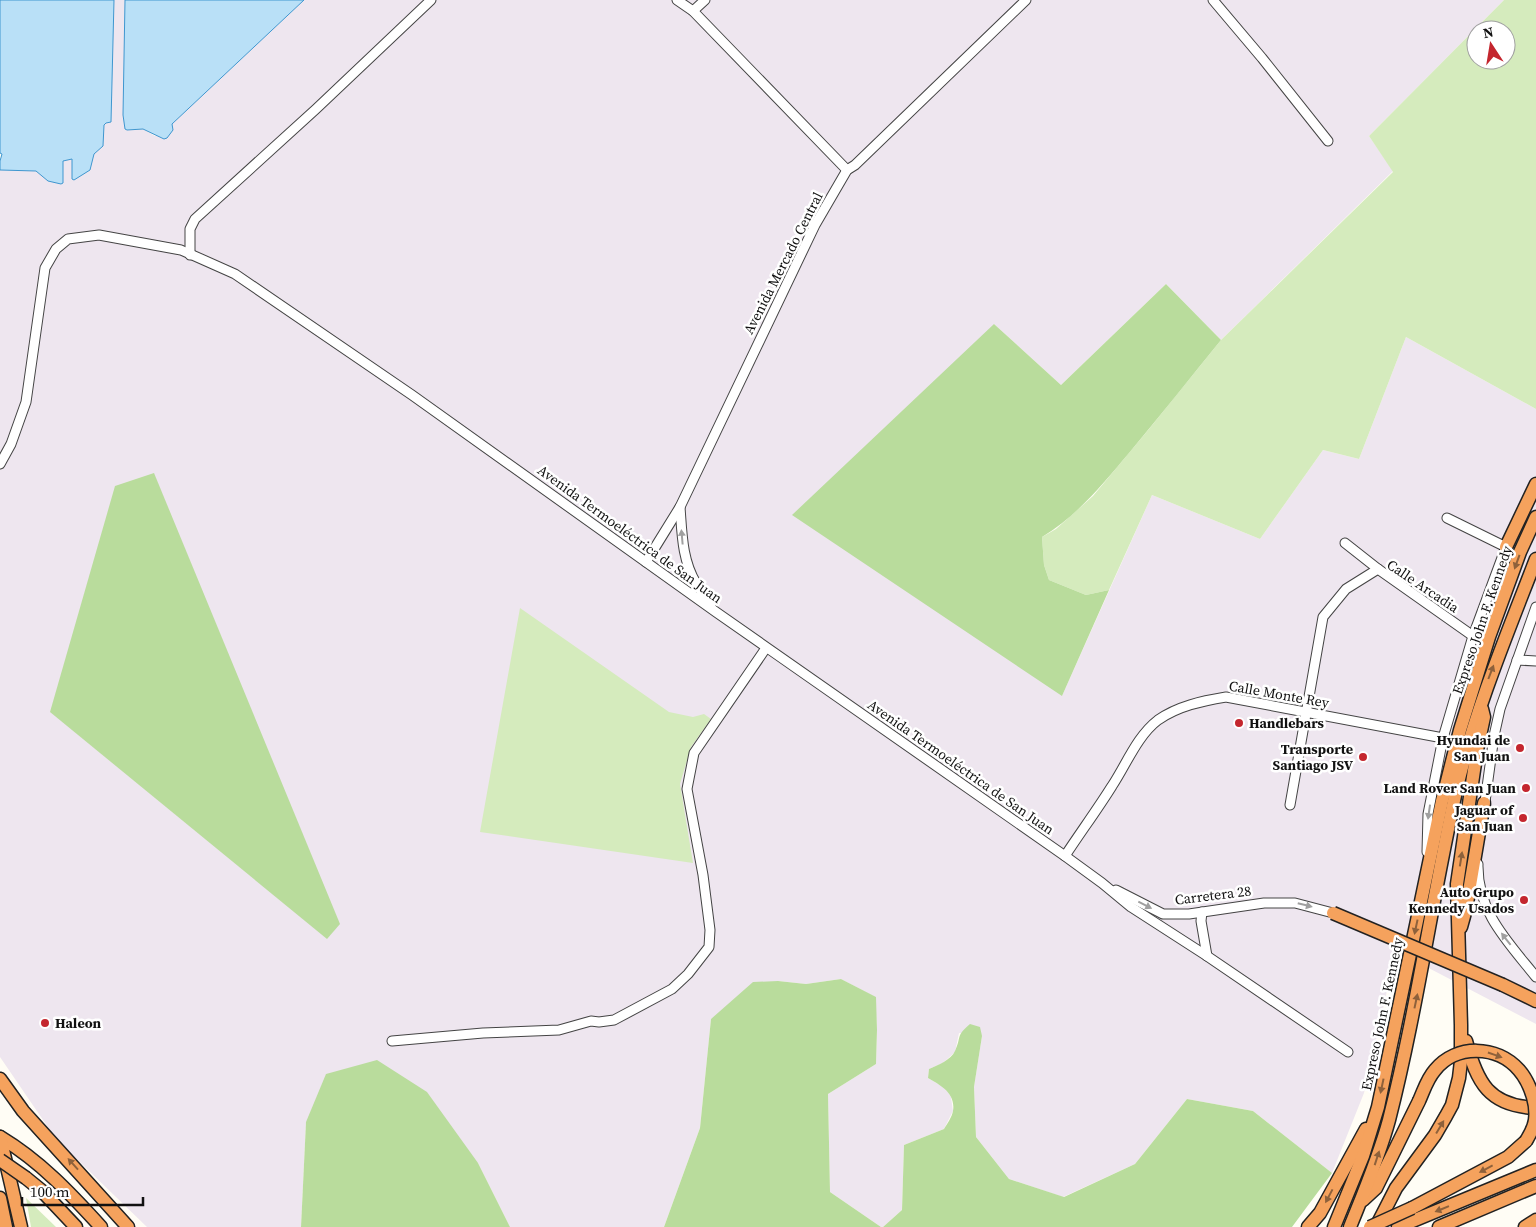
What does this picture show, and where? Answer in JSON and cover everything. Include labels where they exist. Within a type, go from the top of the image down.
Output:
[{"type":"highway","points":[[1506,547],[1536,484]]},
{"type":"highway","name":"Expreso John F. Kennedy","points":[[1334,1227],[1363,1156],[1378,1107],[1442,801],[1460,730],[1489,637],[1520,552],[1536,517]]},
{"type":"highway","name":"Expreso John F. Kennedy","points":[[1350,1227],[1373,1171],[1388,1122],[1417,996],[1433,904],[1457,787],[1481,702],[1536,558]]},
{"type":"highway","points":[[1376,1227],[1396,1188],[1435,1135],[1452,1105],[1456,1092],[1461,1062],[1457,884],[1477,750],[1484,717],[1481,702]]},
{"type":"highway","points":[[1458,942],[1466,909],[1484,803]]},
{"type":"highway","points":[[1333,913],[1503,985],[1536,1001]]},
{"type":"highway","points":[[1461,1024],[1471,1062],[1485,1086],[1502,1102],[1536,1108]]},
{"type":"highway","points":[[1360,1204],[1376,1188],[1429,1078],[1436,1069],[1456,1054],[1475,1050],[1501,1056],[1519,1069],[1528,1082],[1535,1120],[1526,1141],[1508,1157],[1413,1214],[1398,1227]]},
{"type":"highway","points":[[0,1079],[23,1110],[128,1227]]},
{"type":"highway","points":[[1485,1086],[1500,1096],[1514,1100],[1536,1097]]},
{"type":"highway","points":[[1308,1227],[1320,1213],[1378,1107]]},
{"type":"highway","points":[[0,1137],[41,1165],[64,1186],[101,1227]]},
{"type":"highway","points":[[0,1137],[21,1227]]},
{"type":"highway","points":[[0,1160],[42,1191],[76,1227]]},
{"type":"highway","points":[[1370,1227],[1413,1214],[1536,1170]]},
{"type":"highway","points":[[1439,1227],[1536,1186]]},
{"type":"highway","points":[[0,1198],[6,1227]]},
{"type":"highway","points":[[1525,1227],[1536,1220]]},
{"type":"street","points":[[190,254],[190,229],[195,219],[316,109],[431,0]]},
{"type":"street","points":[[677,0],[693,11],[847,170]]},
{"type":"street","points":[[693,11],[705,0]]},
{"type":"street","name":"Avenida Mercado Central","points":[[646,562],[680,507],[815,225],[847,170],[855,165],[1026,0]]},
{"type":"street","points":[[1213,0],[1328,141]]},
{"type":"street","name":"Avenida Termoeléctrica de San Juan","points":[[0,464],[11,444],[26,402],[45,268],[56,248],[68,239],[99,235],[181,250],[235,274],[412,395],[766,648],[1065,856],[1102,883],[1131,908],[1207,956],[1348,1052]]},
{"type":"street","points":[[680,507],[682,542],[687,562],[695,583],[716,612]]},
{"type":"street","points":[[1426,880],[1428,814],[1443,738],[1473,636],[1506,547],[1447,518]]},
{"type":"street","points":[[1345,543],[1378,569]]},
{"type":"street","name":"Calle Arcadia","points":[[1290,805],[1323,617],[1346,589],[1378,569],[1473,636]]},
{"type":"street","points":[[1536,607],[1500,708],[1484,803],[1478,859],[1478,877],[1486,908],[1501,933],[1536,977]]},
{"type":"street","points":[[392,1041],[471,1034],[559,1030],[591,1021],[614,1020],[672,988],[688,974],[709,947],[710,930],[687,789],[694,753],[766,648]]},
{"type":"street","points":[[1517,660],[1536,661]]},
{"type":"street","name":"Calle Monte Rey","points":[[1065,856],[1112,786],[1138,742],[1157,721],[1176,710],[1204,701],[1226,697],[1443,738]]},
{"type":"street","name":"Carretera 28","points":[[1102,883],[1163,914],[1189,914],[1264,903],[1295,903],[1333,913]]},
{"type":"street","points":[[1202,912],[1201,921],[1207,956]]},
{"type":"shaded area","points":[[114,0],[125,0],[123,115],[125,129],[143,129],[155,136],[172,124],[304,0],[1504,0],[1484,20],[1466,20],[1466,38],[1369,136],[1393,171],[1221,340],[1166,284],[1061,385],[994,324],[1062,696],[1152,495],[1260,539],[1323,450],[1359,459],[1406,337],[1536,409],[1536,1024],[1396,951],[1364,1093],[1332,1173],[1253,1111],[1187,1099],[1135,1164],[1063,1197],[1009,1179],[976,1137],[974,1087],[982,1036],[959,1033],[955,1052],[943,1063],[929,1069],[928,1078],[945,1088],[951,1097],[953,1111],[944,1129],[904,1145],[902,1210],[881,1227],[830,1192],[828,1094],[876,1064],[877,1030],[875,997],[841,979],[806,984],[778,981],[711,1019],[700,1128],[664,1227],[510,1227],[478,1163],[306,1122],[301,1227],[147,1227],[56,1139],[0,1057],[0,170],[36,171],[48,181],[63,183],[63,161],[72,159],[72,178],[90,170],[94,154],[103,146],[104,125],[111,121]]},
{"type":"green space","points":[[1504,0],[1536,0],[1536,409],[1406,337],[1359,459],[1323,450],[1260,539],[1152,495],[1109,590],[1086,595],[1049,580],[1044,565],[1042,537],[1056,529],[1093,496],[1221,340],[1393,172],[1369,136],[1466,38],[1466,70],[1516,70],[1516,20],[1484,20]]},
{"type":"green space","points":[[1166,284],[1221,340],[1099,488],[1067,519],[1042,537],[1044,565],[1049,580],[1086,595],[1109,590],[1062,696],[792,515],[994,324],[1061,385]]},
{"type":"green space","points":[[154,473],[340,924],[327,939],[50,712],[115,486]]},
{"type":"green space","points":[[520,608],[669,712],[693,717],[704,714],[711,719],[691,747],[680,784],[693,863],[480,832]]},
{"type":"green space","points":[[841,979],[876,997],[876,1064],[828,1094],[830,1192],[881,1227],[664,1227],[700,1128],[711,1019],[753,982],[778,981],[806,984]]},
{"type":"green space","points":[[970,1024],[980,1027],[982,1036],[974,1087],[976,1137],[1009,1179],[1064,1197],[1135,1164],[1187,1099],[1253,1111],[1332,1173],[1292,1227],[883,1227],[902,1210],[904,1145],[944,1129],[952,1113],[953,1105],[950,1094],[928,1078],[929,1069],[951,1057],[961,1034]]},
{"type":"green space","points":[[377,1060],[427,1092],[478,1163],[510,1227],[301,1227],[306,1122],[326,1074]]},
{"type":"green space","points":[[26,1198],[56,1227],[31,1227]]},
{"type":"water","points":[[0,0],[114,0],[111,122],[104,125],[103,146],[94,154],[90,170],[74,180],[72,179],[72,159],[63,161],[63,183],[61,184],[48,181],[36,171],[0,170],[2,154],[0,153]]},
{"type":"water","points":[[125,0],[304,0],[172,124],[173,130],[164,139],[143,129],[125,129],[123,115]]},
{"type":"place","name":"Handlebars","points":[[1239,723]]},
{"type":"place","name":"Hyundai de San Juan","points":[[1520,748]]},
{"type":"place","name":"Transporte Santiago JSV","points":[[1363,757]]},
{"type":"place","name":"Land Rover San Juan","points":[[1526,788]]},
{"type":"place","name":"Jaguar of San Juan","points":[[1523,818]]},
{"type":"place","name":"Auto Grupo Kennedy Usados","points":[[1524,900]]},
{"type":"place","name":"Haleon","points":[[45,1023]]}]
